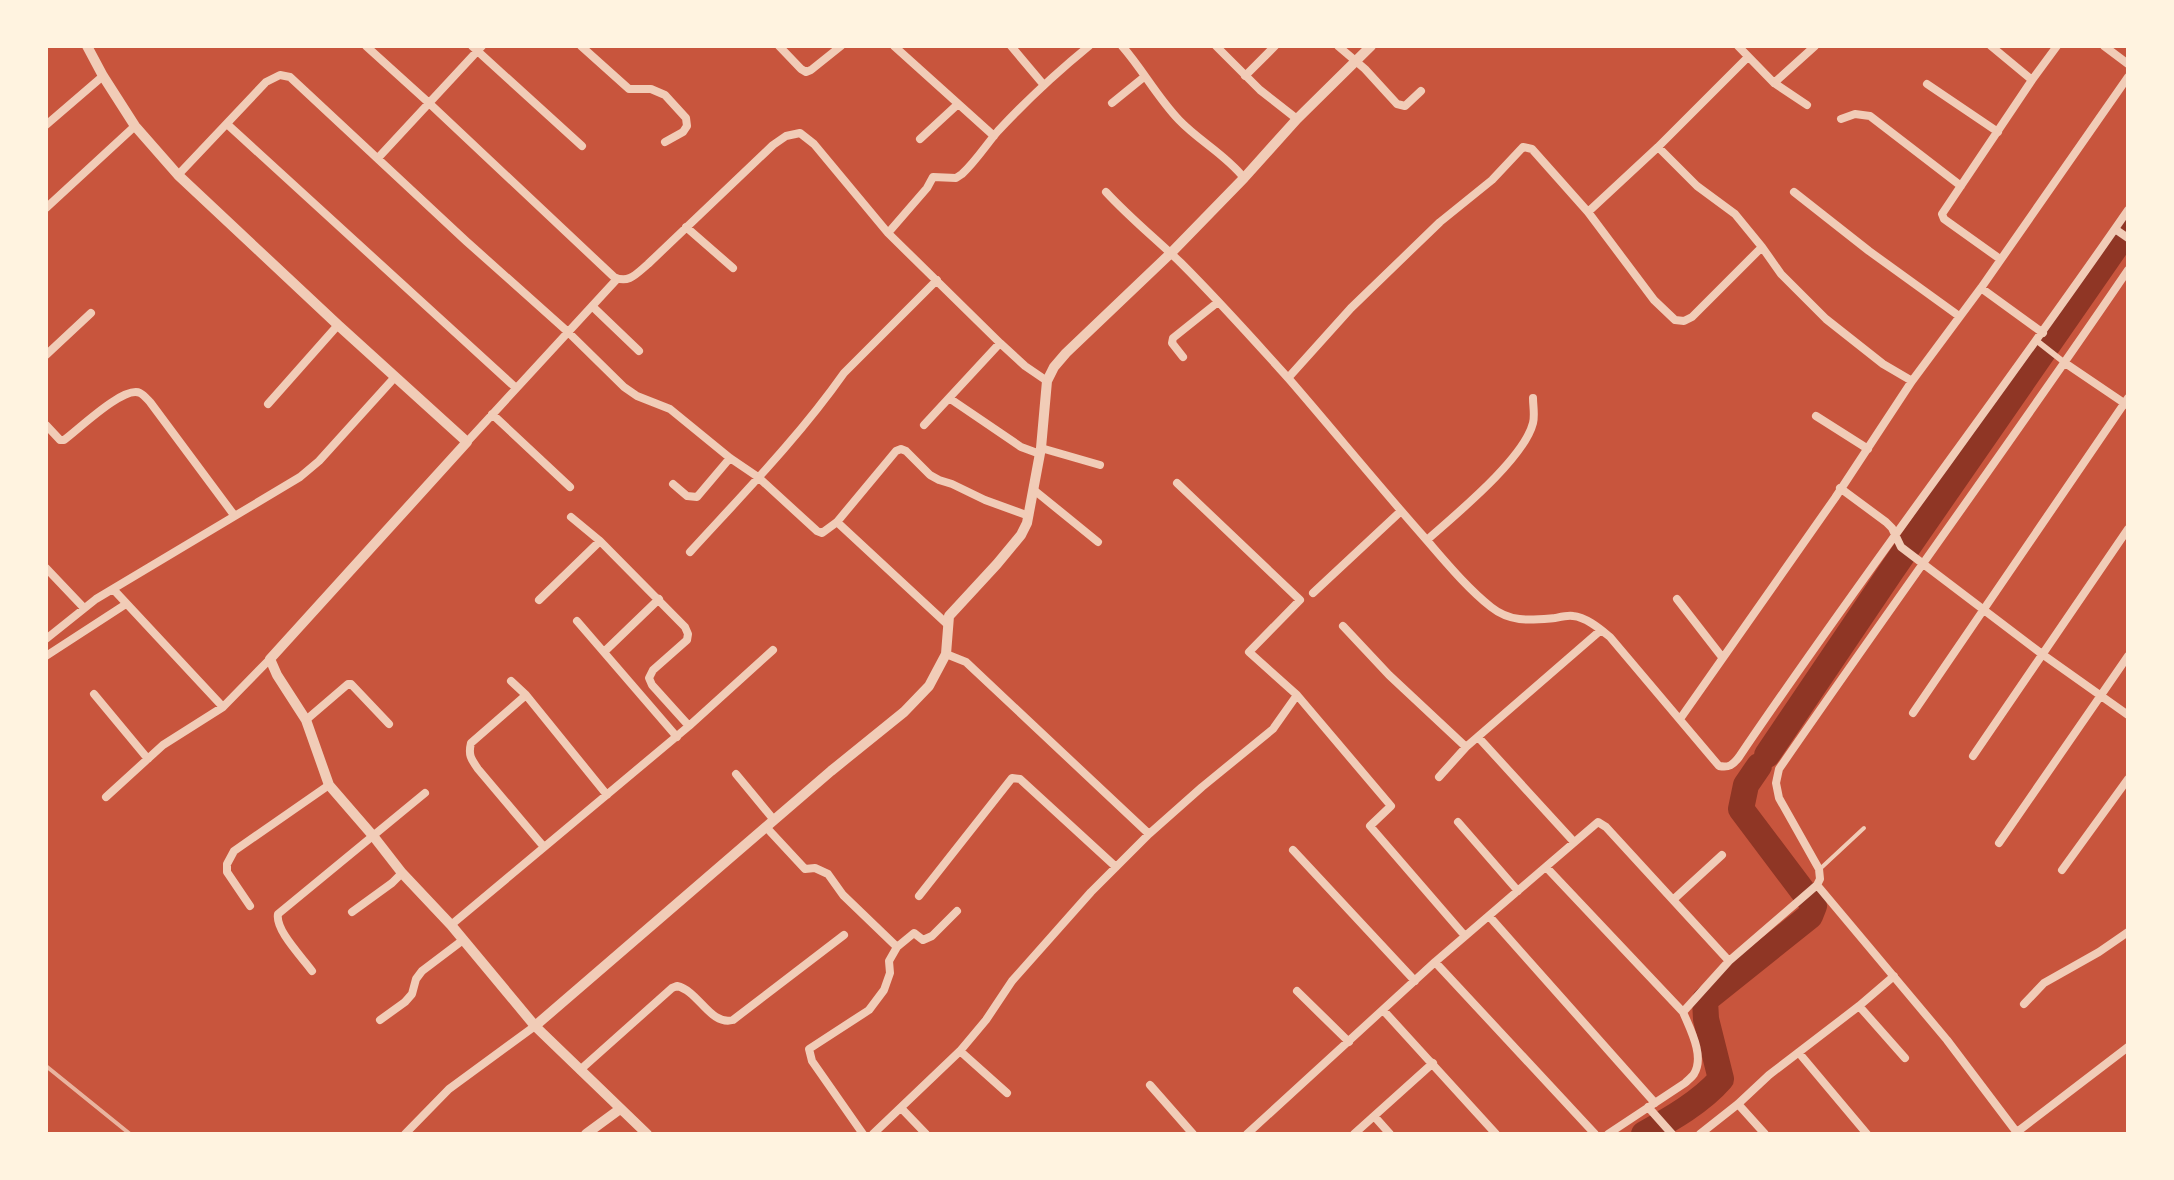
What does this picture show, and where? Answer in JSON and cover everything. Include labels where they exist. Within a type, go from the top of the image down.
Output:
[{"type":"street","points":[[87,46],[135,126],[178,175],[467,442]]},
{"type":"street","points":[[366,46],[616,278],[628,281],[773,145],[786,136],[800,133],[814,144],[888,233],[1000,343],[1047,381]]},
{"type":"street","points":[[581,46],[629,89],[658,91],[678,108],[686,118],[687,126],[683,132],[665,142]]},
{"type":"street","points":[[779,46],[806,72],[841,46]]},
{"type":"street","points":[[894,46],[994,136]]},
{"type":"street","points":[[1011,46],[1043,84]]},
{"type":"street","points":[[888,233],[920,198],[933,177],[960,176],[1043,84],[1089,46]]},
{"type":"street","points":[[1122,46],[1182,123],[1228,160],[1244,178]]},
{"type":"street","points":[[1216,46],[1245,76],[1297,119]]},
{"type":"street","points":[[1245,76],[1275,46]]},
{"type":"street","points":[[1338,46],[1365,69],[1397,104],[1405,106],[1421,91]]},
{"type":"street","points":[[405,1134],[449,1089],[535,1026],[904,712],[929,686],[946,654],[949,616],[1021,535],[1029,516],[1047,381],[1054,367],[1171,253],[1297,119],[1371,46]]},
{"type":"street","points":[[1738,46],[1774,83],[1807,105]]},
{"type":"street","points":[[1774,83],[1815,46]]},
{"type":"street","points":[[1991,46],[2032,80]]},
{"type":"street","points":[[2000,259],[1944,219],[1942,214],[2057,46]]},
{"type":"street","points":[[2104,46],[2128,64]]},
{"type":"street","points":[[378,158],[477,48],[582,146]]},
{"type":"street","points":[[1588,212],[1748,57]]},
{"type":"street","points":[[178,175],[266,82],[280,75],[290,77],[624,387],[637,396],[670,409],[758,477],[817,531],[826,532],[837,522],[896,451],[901,449],[939,480],[1029,516]]},
{"type":"street","points":[[46,125],[103,76]]},
{"type":"street","points":[[1112,103],[1144,77]]},
{"type":"street","points":[[1680,719],[1912,381],[2125,88],[2128,77]]},
{"type":"street","points":[[1927,84],[1998,132]]},
{"type":"street","points":[[920,139],[958,104]]},
{"type":"street","points":[[1841,119],[1855,114],[1870,116],[1961,186]]},
{"type":"street","points":[[227,124],[516,388]]},
{"type":"street","points":[[46,208],[135,126]]},
{"type":"street","points":[[1288,378],[1351,308],[1440,222],[1492,180],[1523,147],[1532,149],[1588,212],[1654,300],[1675,320],[1684,321],[1692,317],[1762,247]]},
{"type":"street","points":[[1658,147],[1697,186],[1735,214],[1781,274],[1826,319],[1883,364],[1912,381]]},
{"type":"street","points":[[1106,192],[1130,218],[1171,253],[1288,378],[1467,585],[1506,617],[1533,620],[1573,615],[1601,630],[1719,766],[1726,768],[1734,764],[1895,535],[2039,343],[2043,333],[2122,233],[2128,210]]},
{"type":"street","points":[[1794,192],[1959,316]]},
{"type":"street","points":[[686,227],[733,268]]},
{"type":"street","points":[[1683,1012],[1729,961],[1798,903],[1820,879],[1819,869],[1779,798],[1776,783],[1779,769],[1918,560],[2128,270]]},
{"type":"street","points":[[106,797],[163,745],[223,707],[616,278]]},
{"type":"street","points":[[690,552],[758,477],[844,373],[937,280]]},
{"type":"street","points":[[1981,288],[2043,333]]},
{"type":"street","points":[[1183,357],[1172,343],[1173,338],[1218,302]]},
{"type":"street","points":[[592,306],[639,351]]},
{"type":"street","points":[[46,355],[91,313]]},
{"type":"street","points":[[268,404],[338,325]]},
{"type":"street","points":[[924,425],[1000,343]]},
{"type":"street","points":[[1913,713],[2127,403],[2039,343]]},
{"type":"street","points":[[46,639],[113,589],[300,477],[319,461],[395,377]]},
{"type":"street","points":[[46,425],[60,440],[64,440],[113,402],[131,392],[140,393],[150,402],[234,515]]},
{"type":"street","points":[[949,398],[1021,447],[1100,465]]},
{"type":"street","points":[[1427,540],[1464,508],[1524,443],[1533,422],[1533,398]]},
{"type":"street","points":[[492,414],[570,487]]},
{"type":"street","points":[[1816,416],[1868,449]]},
{"type":"street","points":[[673,484],[687,496],[697,497],[730,458]]},
{"type":"street","points":[[1177,483],[1300,600],[1249,652],[1297,695],[1391,806],[1370,826],[1465,936]]},
{"type":"street","points":[[1840,488],[1886,522],[1901,547],[2128,715]]},
{"type":"street","points":[[1034,490],[1098,542]]},
{"type":"street","points":[[1313,593],[1401,511]]},
{"type":"street","points":[[571,517],[600,541],[685,627],[688,634],[684,643],[653,670],[649,678],[689,726]]},
{"type":"street","points":[[837,522],[947,624]]},
{"type":"street","points":[[1973,756],[2128,529]]},
{"type":"street","points":[[539,600],[600,541]]},
{"type":"street","points":[[46,568],[84,608]]},
{"type":"street","points":[[113,589],[223,707]]},
{"type":"street","points":[[604,652],[659,599]]},
{"type":"street","points":[[1677,599],[1722,657]]},
{"type":"street","points":[[46,656],[126,604]]},
{"type":"street","points":[[577,621],[677,737]]},
{"type":"street","points":[[1343,626],[1389,675],[1466,747]]},
{"type":"street","points":[[1439,777],[1466,747],[1601,630]]},
{"type":"street","points":[[451,925],[677,737],[773,650]]},
{"type":"street","points":[[946,654],[966,662],[1149,834]]},
{"type":"street","points":[[1999,843],[2128,656]]},
{"type":"street","points":[[270,659],[306,720],[329,785],[535,1026],[647,1134]]},
{"type":"street","points":[[511,681],[526,695],[607,795]]},
{"type":"street","points":[[306,720],[351,684],[389,724]]},
{"type":"street","points":[[94,694],[148,759]]},
{"type":"street","points":[[526,695],[471,743],[469,752],[478,769],[544,847]]},
{"type":"street","points":[[873,1134],[960,1051],[1012,981],[1116,867],[1202,787],[1273,729],[1297,695]]},
{"type":"street","points":[[1478,737],[1574,842]]},
{"type":"street","points":[[736,774],[805,869],[815,868],[828,874],[843,895],[897,947]]},
{"type":"street","points":[[919,896],[1009,780],[1016,777],[1116,867]]},
{"type":"street","points":[[2062,870],[2128,779]]},
{"type":"street","points":[[250,906],[227,872],[227,864],[234,851],[329,785]]},
{"type":"street","points":[[312,971],[281,930],[277,918],[425,793]]},
{"type":"street","points":[[1458,822],[1518,891]]},
{"type":"street","points":[[1247,1134],[1435,962],[1598,822],[1674,899],[1729,961]]},
{"type":"street","points":[[1293,850],[1415,981]]},
{"type":"street","points":[[1674,899],[1722,855]]},
{"type":"street","points":[[1546,867],[1683,1012],[1694,1039],[1698,1058],[1695,1072],[1685,1083],[1608,1134]]},
{"type":"street","points":[[352,912],[402,873]]},
{"type":"street","points":[[1814,888],[1894,976],[2017,1133],[2128,1047]]},
{"type":"street","points":[[863,1134],[812,1061],[809,1049],[869,1010],[884,990],[890,973],[889,961],[897,947],[914,933],[923,940],[932,936],[957,911]]},
{"type":"street","points":[[1489,916],[1652,1105],[1672,1134]]},
{"type":"street","points":[[2024,1004],[2044,983],[2128,932]]},
{"type":"street","points":[[580,1070],[672,988],[688,989],[719,1019],[728,1022],[844,935]]},
{"type":"street","points":[[380,1020],[412,994],[422,971],[463,940]]},
{"type":"street","points":[[1435,962],[1595,1134]]},
{"type":"street","points":[[1700,1134],[1894,976]]},
{"type":"street","points":[[1297,991],[1349,1042]]},
{"type":"street","points":[[1859,1006],[1905,1058]]},
{"type":"street","points":[[1383,1010],[1496,1134]]},
{"type":"street","points":[[960,1051],[1007,1093]]},
{"type":"street","points":[[1799,1053],[1867,1134]]},
{"type":"street","points":[[1354,1134],[1433,1063]]},
{"type":"street","points":[[1150,1085],[1193,1134]]},
{"type":"street","points":[[1738,1104],[1765,1134]]},
{"type":"street","points":[[586,1134],[620,1109]]},
{"type":"street","points":[[902,1109],[926,1134]]},
{"type":"street","points":[[1374,1116],[1390,1134]]},
{"type":"lane","points":[[1819,869],[1864,828]]},
{"type":"waterway","points":[[1767,755],[2126,232]]},
{"type":"waterway","points":[[1644,1134],[1695,1103],[1721,1079],[1706,1019],[1705,1000],[1810,916],[1814,906],[1741,809],[1746,785],[1759,766]]},
{"type":"railway","points":[[46,1066],[130,1134]]}]
